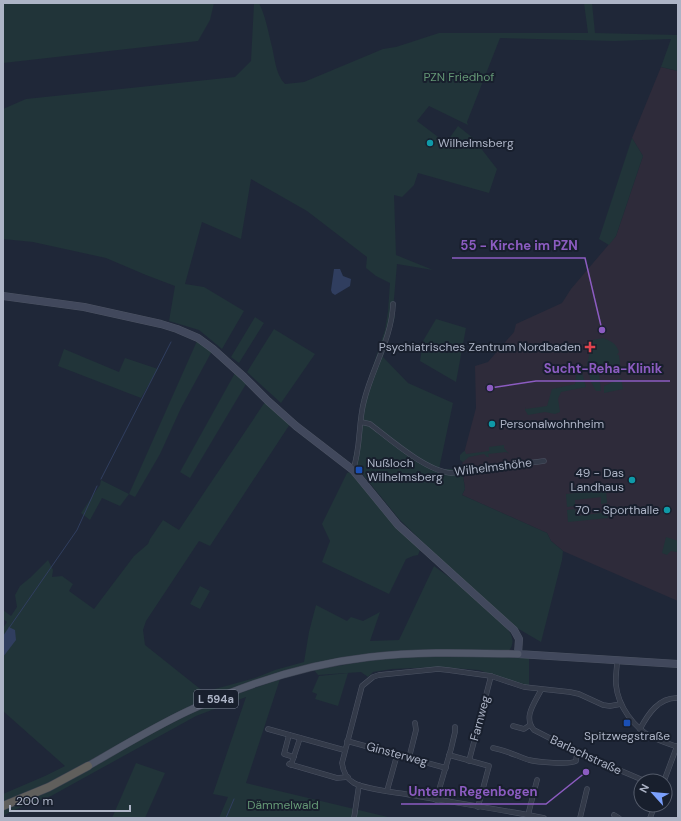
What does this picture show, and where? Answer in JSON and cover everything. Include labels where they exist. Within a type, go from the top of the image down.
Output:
[{"type":"highway","name":"L 594a","points":[[3,806],[49,787],[88,766]]},
{"type":"main road","points":[[3,296],[84,307],[160,324],[198,338],[213,349],[296,426],[353,470],[398,525],[514,630],[519,639],[518,654],[678,664]]},
{"type":"main road","name":"L 594a","points":[[88,766],[188,711],[259,682],[303,670],[354,659],[371,657],[455,653],[518,654]]},
{"type":"street","points":[[353,470],[364,401],[390,326],[393,304]]},
{"type":"street","name":"Wilhelmshöhe","points":[[361,422],[370,424],[414,457],[434,469],[451,473],[544,461]]},
{"type":"street","points":[[617,661],[616,685],[620,704],[640,729],[653,738],[677,747],[667,773]]},
{"type":"street","points":[[544,818],[387,791],[359,785],[353,782],[348,777],[342,763],[344,750],[362,686],[379,674],[438,669],[491,676],[516,685],[541,690],[563,691],[579,694],[603,706],[620,704]]},
{"type":"street","name":"Farnweg","points":[[469,761],[491,676]]},
{"type":"street","points":[[512,726],[524,729],[530,725],[529,714],[541,690]]},
{"type":"street","points":[[640,729],[649,713],[655,707],[670,698],[678,698]]},
{"type":"street","points":[[409,758],[416,730],[415,723]]},
{"type":"street","name":"Barlachstraße","points":[[530,725],[534,730],[577,752],[633,776]]},
{"type":"street","points":[[436,800],[446,768],[455,727]]},
{"type":"street","points":[[268,729],[344,750]]},
{"type":"street","points":[[289,735],[284,754],[294,757]]},
{"type":"street","points":[[300,738],[290,765],[337,778],[348,777]]},
{"type":"street","name":"Ginsterweg","points":[[347,741],[446,768]]},
{"type":"street","points":[[492,748],[500,749],[530,760],[569,763],[576,761],[577,752]]},
{"type":"street","points":[[387,791],[397,754]]},
{"type":"street","points":[[449,755],[488,766],[478,807]]},
{"type":"street","points":[[528,815],[537,780]]},
{"type":"street","points":[[354,818],[359,785]]},
{"type":"street","points":[[580,818],[587,789]]},
{"type":"street","points":[[614,815],[619,818]]},
{"type":"shaded area","name":"Psychiatrisches Zentrum Nordbaden","points":[[661,67],[678,71],[678,601],[563,551],[551,541],[547,533],[462,495],[465,489],[462,469],[463,457],[476,408],[475,366],[488,362],[514,332],[516,324],[562,303],[571,289],[616,236],[643,156],[632,138]]},
{"type":"green space","points":[[3,3],[214,3],[210,20],[198,41],[3,63]]},
{"type":"green space","name":"PZN Friedhof","points":[[254,3],[259,3],[263,12],[277,70],[285,84],[304,82],[383,49],[396,47],[439,33],[588,33],[584,3],[592,3],[595,33],[678,35],[678,71],[661,67],[671,39],[614,41],[500,38],[467,122],[468,125],[429,106],[417,121],[446,143],[458,126],[473,138],[497,169],[489,193],[418,173],[414,185],[402,197],[394,195],[396,255],[433,270],[397,264],[393,310],[395,317],[383,357],[408,383],[453,403],[439,469],[462,469],[465,489],[462,495],[547,533],[551,541],[563,551],[541,642],[517,628],[434,553],[399,519],[356,466],[357,457],[353,458],[356,447],[361,402],[385,330],[390,283],[376,276],[366,268],[367,257],[307,211],[251,179],[241,239],[202,222],[185,284],[204,287],[244,311],[222,349],[199,330],[169,321],[175,286],[106,258],[33,242],[3,239],[3,109],[26,99],[235,77],[251,61]]},
{"type":"green space","points":[[632,138],[643,156],[616,236],[609,245],[599,239]]},
{"type":"green space","points":[[255,317],[264,323],[239,363],[231,357]]},
{"type":"green space","points":[[436,319],[466,328],[456,382],[420,361],[423,341]]},
{"type":"green space","points":[[274,329],[315,354],[281,403],[247,372]]},
{"type":"green space","points":[[603,338],[613,343],[618,349],[619,352],[617,355],[619,355],[621,371],[599,374],[601,391],[596,391],[591,382],[587,364],[593,340]]},
{"type":"green space","points":[[197,341],[212,351],[181,408],[160,454],[135,497],[129,494]]},
{"type":"green space","points":[[64,349],[119,372],[125,358],[158,369],[141,398],[58,366]]},
{"type":"green space","points":[[578,364],[581,365],[586,387],[561,392],[558,399],[560,412],[555,414],[545,412],[528,415],[525,410],[526,407],[526,409],[547,406],[552,389],[575,384]]},
{"type":"green space","points":[[235,373],[246,384],[190,478],[180,472]]},
{"type":"green space","points":[[621,378],[623,389],[604,393],[604,386]]},
{"type":"green space","points":[[265,402],[290,424],[210,546],[199,541],[146,621],[143,630],[145,645],[204,692],[255,678],[275,670],[304,662],[309,632],[316,605],[347,621],[351,617],[363,621],[380,612],[370,641],[399,640],[434,566],[468,591],[487,611],[489,611],[504,625],[511,635],[512,646],[508,652],[378,654],[260,680],[31,792],[3,803],[3,794],[65,766],[3,711],[3,628],[7,622],[3,619],[3,610],[11,616],[17,607],[15,595],[20,586],[48,560],[53,570],[52,577],[62,576],[73,584],[69,591],[94,609],[134,556],[148,544],[163,520],[179,530]]},
{"type":"green space","points":[[504,445],[504,448],[509,454],[506,452],[488,454],[489,457],[487,457],[484,454],[469,457],[463,462],[460,460],[460,455],[465,451],[466,454],[489,451],[489,447]]},
{"type":"green space","points":[[350,472],[363,486],[384,514],[420,550],[418,555],[406,559],[389,594],[322,562],[330,541],[322,524],[347,473]]},
{"type":"green space","points":[[101,480],[129,494],[120,506],[102,498],[90,520],[81,513],[100,485]]},
{"type":"green space","points":[[606,490],[607,503],[601,504],[601,497],[575,500],[575,506],[567,507],[566,494]]},
{"type":"green space","points":[[607,506],[608,518],[568,522],[567,510],[575,509],[576,516],[602,513],[602,507]]},
{"type":"green space","points":[[666,537],[678,541],[677,552],[671,551],[667,555],[662,553]]},
{"type":"green space","points":[[200,586],[210,591],[200,609],[190,604]]},
{"type":"green space","points":[[463,655],[529,658],[529,686],[479,670],[440,667],[392,669],[373,672],[368,677],[361,672],[318,675],[314,670],[398,657]]},
{"type":"green space","points":[[348,673],[338,706],[315,699],[317,694],[312,692],[319,676]]},
{"type":"green space","name":"Dämmelwald","points":[[280,679],[246,783],[392,818],[219,818],[228,797],[213,794],[246,697],[196,716],[51,796],[14,810],[3,816],[3,809],[188,715],[218,701]]},
{"type":"green space","points":[[136,763],[165,773],[145,818],[112,818]]},
{"type":"water","points":[[334,269],[340,269],[343,276],[351,279],[350,286],[335,295],[331,290]]},
{"type":"water","points":[[9,627],[15,630],[16,640],[3,657],[3,636]]},
{"type":"waterway","points":[[101,479],[171,342]]},
{"type":"waterway","points":[[9,628],[77,530],[97,486]]},
{"type":"waterway","points":[[226,818],[234,799]]},
{"type":"place","name":"Wilhelmsberg","points":[[430,143]]},
{"type":"place","name":"55 - Kirche im PZN","points":[[602,330]]},
{"type":"place","name":"Psychiatrisches Zentrum Nordbaden","points":[[590,347]]},
{"type":"place","name":"Sucht-Reha-Klinik","points":[[490,388]]},
{"type":"place","name":"Personalwohnheim","points":[[492,424]]},
{"type":"place","name":"Nußloch Wilhelmsberg","points":[[359,470]]},
{"type":"place","name":"49 - Das Landhaus","points":[[632,480]]},
{"type":"place","name":"70 - Sporthalle","points":[[667,510]]},
{"type":"place","name":"Spitzwegstraße","points":[[627,723]]},
{"type":"place","name":"Unterm Regenbogen","points":[[586,772]]}]
